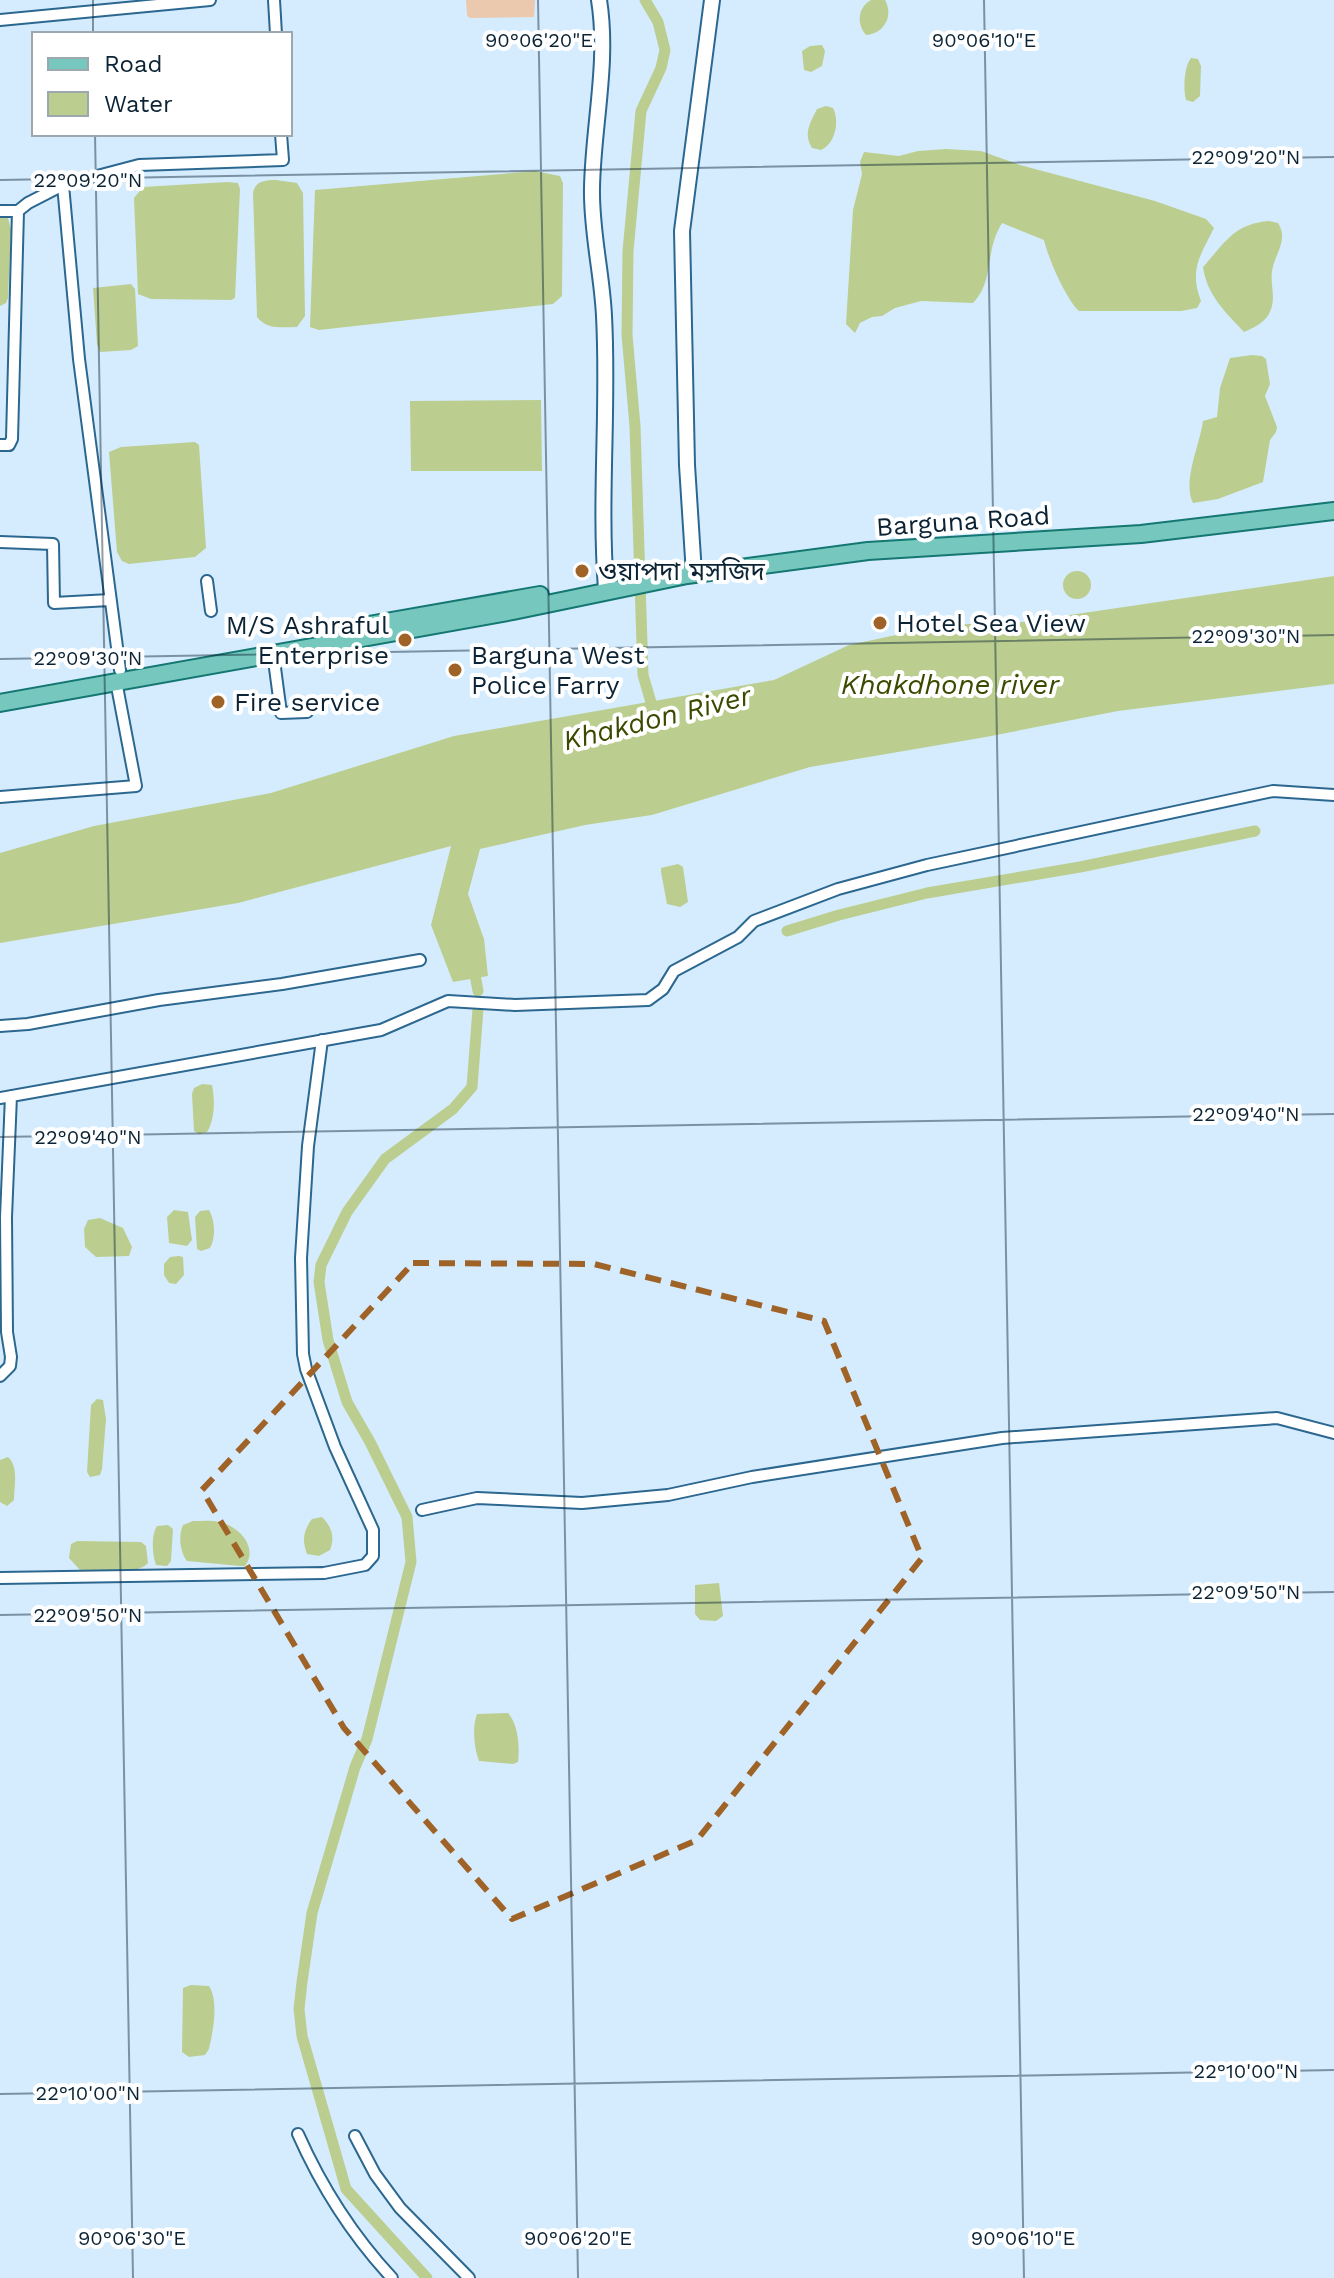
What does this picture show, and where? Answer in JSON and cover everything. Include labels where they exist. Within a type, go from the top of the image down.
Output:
[{"type":"main road","name":"Barguna Road","points":[[0,693],[273,653],[513,611],[601,590],[691,574],[868,551],[1141,534],[1334,511]]},
{"type":"main road","name":"Barguna Road","points":[[0,703],[118,676],[557,591],[601,590]]},
{"type":"street","points":[[0,20],[210,0]]},
{"type":"street","points":[[274,0],[276,32]]},
{"type":"street","points":[[599,0],[601,75],[592,190],[594,237],[604,315],[601,590]]},
{"type":"street","points":[[691,574],[682,231],[712,0]]},
{"type":"street","points":[[0,211],[18,211],[63,185],[139,165],[283,160],[281,136]]},
{"type":"street","points":[[0,797],[136,786],[118,676],[79,359],[63,185]]},
{"type":"street","points":[[0,445],[9,445],[12,439],[18,211]]},
{"type":"street","points":[[0,542],[53,544],[54,603],[110,600]]},
{"type":"street","points":[[207,581],[211,611]]},
{"type":"street","points":[[273,653],[281,713],[307,712]]},
{"type":"street","points":[[0,1376],[10,1366],[11,1357],[7,1332],[5,1097],[381,1030],[448,1001],[515,1005],[648,1000],[663,989],[674,971],[738,937],[754,921],[838,889],[957,858],[1273,791],[1334,795]]},
{"type":"street","points":[[0,1026],[28,1024],[159,1000],[297,982],[420,960]]},
{"type":"street","points":[[0,1578],[324,1573],[365,1565],[373,1556],[373,1530],[335,1447],[303,1354],[301,1258],[308,1146],[322,1040]]},
{"type":"street","points":[[422,1510],[477,1498],[582,1503],[668,1495],[752,1477],[1002,1438],[1277,1418],[1334,1433]]},
{"type":"street","points":[[298,2134],[316,2174],[354,2234],[392,2278]]},
{"type":"street","points":[[355,2136],[375,2174],[400,2208],[469,2278]]},
{"type":"highlighted area","points":[[413,1263],[594,1264],[824,1321],[922,1558],[697,1840],[512,1919],[344,1728],[202,1490]]},
{"type":"shaded area","points":[[466,0],[535,0],[534,17],[470,18],[467,16]]},
{"type":"water","points":[[871,0],[885,0],[888,18],[882,28],[866,35],[860,16],[863,7]]},
{"type":"water","points":[[822,45],[825,51],[822,66],[811,72],[804,70],[802,51],[810,46]]},
{"type":"water","points":[[1191,58],[1198,59],[1201,66],[1200,96],[1193,102],[1186,100],[1185,90]]},
{"type":"water","points":[[826,106],[833,108],[836,126],[830,143],[821,150],[812,148],[808,133],[817,109]]},
{"type":"water","points":[[946,149],[981,151],[1020,165],[1155,201],[1206,219],[1214,228],[1196,272],[1201,301],[1197,308],[1181,311],[1079,311],[1058,278],[1044,240],[1002,223],[993,244],[984,285],[973,303],[921,301],[872,317],[860,323],[855,333],[846,324],[853,210],[864,152],[899,156]]},
{"type":"water","points":[[535,171],[560,176],[563,183],[562,296],[553,304],[319,330],[310,327],[315,190]]},
{"type":"water","points":[[276,180],[297,183],[303,193],[305,316],[297,327],[270,326],[257,317],[253,193],[258,184]]},
{"type":"water","points":[[238,183],[240,189],[235,298],[151,299],[138,294],[134,198],[143,187]]},
{"type":"water","points":[[0,214],[8,218],[11,230],[8,298],[0,306]]},
{"type":"water","points":[[1269,221],[1278,223],[1282,235],[1272,271],[1271,308],[1264,320],[1244,332],[1213,295],[1203,267],[1238,231]]},
{"type":"water","points":[[131,284],[135,289],[138,346],[131,350],[100,352],[93,288]]},
{"type":"water","points":[[1252,355],[1266,359],[1270,384],[1265,396],[1277,427],[1270,440],[1263,482],[1218,499],[1193,503],[1191,474],[1203,421],[1217,417],[1220,388],[1230,358]]},
{"type":"water","points":[[541,400],[542,471],[411,471],[410,401]]},
{"type":"water","points":[[195,442],[199,445],[206,548],[195,557],[129,564],[122,561],[117,552],[109,452],[121,447]]},
{"type":"water","points":[[1077,571],[1087,575],[1091,585],[1087,595],[1077,599],[1067,595],[1063,585],[1067,575]]},
{"type":"water","name":"Khakdhone river","points":[[1334,576],[1334,684],[1118,711],[810,767],[652,815],[585,825],[480,849],[468,894],[484,939],[488,976],[453,982],[431,925],[451,846],[238,903],[0,943],[0,853],[94,826],[271,793],[454,736],[774,680],[849,645],[943,625],[1022,622]]},
{"type":"water","points":[[678,864],[683,867],[688,902],[680,907],[667,904],[661,872],[661,868]]},
{"type":"water","points":[[202,1084],[212,1085],[214,1109],[207,1132],[199,1134],[194,1131],[192,1094],[194,1088]]},
{"type":"water","points":[[174,1210],[188,1212],[192,1240],[187,1246],[169,1243],[167,1217]]},
{"type":"water","points":[[209,1210],[214,1224],[213,1239],[210,1248],[201,1251],[197,1249],[195,1217],[200,1211]]},
{"type":"water","points":[[100,1218],[123,1228],[132,1247],[129,1256],[96,1257],[85,1247],[84,1229],[88,1220]]},
{"type":"water","points":[[170,1257],[183,1257],[184,1275],[176,1284],[169,1283],[164,1275],[164,1264]]},
{"type":"water","points":[[97,1399],[103,1400],[106,1419],[102,1469],[100,1475],[90,1477],[87,1472],[91,1405]]},
{"type":"water","points":[[8,1457],[14,1466],[15,1477],[14,1500],[7,1506],[0,1502],[0,1460]]},
{"type":"water","points":[[322,1517],[332,1532],[330,1550],[319,1556],[307,1554],[305,1532],[312,1519]]},
{"type":"water","points":[[193,1521],[220,1522],[240,1533],[250,1552],[245,1566],[187,1561],[181,1549],[181,1534],[183,1525]]},
{"type":"water","points":[[168,1525],[173,1529],[171,1561],[167,1566],[156,1565],[153,1545],[155,1530],[157,1526]]},
{"type":"water","points":[[77,1541],[141,1542],[146,1546],[148,1563],[126,1571],[80,1570],[69,1558],[71,1544]]},
{"type":"water","points":[[719,1583],[723,1616],[716,1621],[700,1620],[695,1614],[695,1585]]},
{"type":"water","points":[[508,1713],[518,1736],[518,1762],[479,1761],[474,1738],[477,1714]]},
{"type":"water","points":[[209,1986],[214,2000],[214,2017],[209,2049],[205,2055],[189,2057],[182,2052],[183,1988]]},
{"type":"waterway","name":"Khakdon River","points":[[645,0],[658,22],[665,50],[661,68],[641,111],[628,251],[627,335],[635,426],[643,675],[655,716]]},
{"type":"waterway","points":[[787,931],[927,893],[1080,867],[1255,831]]},
{"type":"waterway","points":[[473,964],[478,991]]},
{"type":"waterway","points":[[427,2278],[346,2189],[302,2036],[299,2009],[312,1913],[355,1767],[367,1739],[411,1562],[407,1517],[347,1402],[328,1340],[319,1282],[321,1265],[347,1212],[385,1159],[453,1109],[472,1087],[478,1009]]},
{"type":"place","name":"ওয়াপদা মসজিদ","points":[[582,571]]},
{"type":"place","name":"Hotel Sea View","points":[[880,623]]},
{"type":"place","name":"M/S Ashraful Enterprise","points":[[405,640]]},
{"type":"place","name":"Barguna West Police Farry","points":[[455,670]]},
{"type":"place","name":"Fire service","points":[[218,702]]}]
